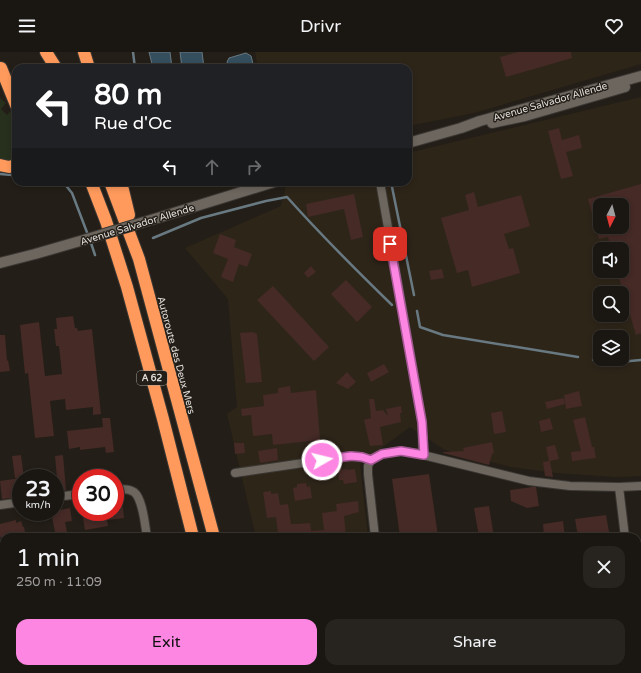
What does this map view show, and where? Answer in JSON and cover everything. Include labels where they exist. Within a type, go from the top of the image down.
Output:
[{"type":"highway","points":[[46,52],[54,64]]},
{"type":"highway","points":[[84,52],[88,64]]},
{"type":"highway","points":[[1,67],[12,77]]},
{"type":"highway","points":[[1,67],[12,95]]},
{"type":"highway","points":[[0,165],[12,165]]},
{"type":"highway","name":"A 62","points":[[93,186],[106,221],[127,287],[192,533]]},
{"type":"highway","name":"Autoroute des Deux Mers","points":[[112,186],[139,259],[213,533]]},
{"type":"highway","points":[[122,186],[139,259]]},
{"type":"street","name":"Avenue Salvador Allende","points":[[412,142],[480,121],[641,76]]},
{"type":"street","name":"Avenue Salvador Allende","points":[[461,128],[506,121],[641,83]]},
{"type":"street","name":"Avenue Salvador Allende","points":[[0,263],[87,239],[261,186]]},
{"type":"street","points":[[381,186],[422,422],[424,455]]},
{"type":"street","points":[[375,533],[368,466],[371,460],[382,454],[401,451],[424,455],[529,481],[570,486],[641,486]]},
{"type":"street","points":[[235,473],[351,456],[371,460]]},
{"type":"street","points":[[619,487],[625,533]]},
{"type":"street","points":[[124,489],[137,495],[140,502],[146,533]]},
{"type":"street","points":[[0,505],[12,503]]},
{"type":"shaded area","points":[[255,52],[641,52],[641,64],[474,113],[412,125],[412,64],[257,64]]},
{"type":"shaded area","points":[[641,97],[641,476],[615,477],[557,473],[511,467],[445,450],[410,427],[360,464],[368,533],[255,533],[227,414],[237,407],[228,299],[185,248],[281,206],[286,186],[412,186],[412,152]]},
{"type":"green space","points":[[0,98],[6,103],[1,109],[7,115],[12,109],[12,161],[0,161]]},
{"type":"water","points":[[149,52],[170,52],[172,64],[152,64]]},
{"type":"water","points":[[180,52],[202,52],[204,64],[182,64]]},
{"type":"water","points":[[246,53],[251,56],[253,64],[228,64],[229,58]]},
{"type":"building","points":[[518,52],[571,52],[572,58],[506,77],[500,57]]},
{"type":"building","points":[[559,128],[562,140],[579,135],[582,148],[566,152],[573,176],[561,179],[548,131]]},
{"type":"building","points":[[641,184],[641,333],[636,335],[629,311],[629,286],[621,286],[619,278],[629,278],[629,242],[609,242],[608,237],[599,239],[598,234],[629,234],[629,198],[593,198],[593,217],[588,199]]},
{"type":"building","points":[[474,192],[478,207],[521,195],[530,226],[504,234],[509,249],[513,248],[520,273],[472,287],[468,270],[457,273],[441,218],[469,210],[465,195]]},
{"type":"building","points":[[354,194],[363,237],[351,240],[344,209],[308,217],[306,204]]},
{"type":"building","points":[[220,234],[236,240],[234,247],[252,254],[247,267],[239,264],[233,282],[221,277],[228,259],[213,253]]},
{"type":"building","points":[[311,266],[316,272],[308,278],[304,273]]},
{"type":"building","points":[[442,269],[444,278],[431,280],[429,271]]},
{"type":"building","points":[[346,280],[372,307],[357,322],[331,294]]},
{"type":"building","points":[[273,286],[329,347],[314,361],[257,300]]},
{"type":"building","points":[[73,316],[75,328],[77,328],[78,331],[92,329],[101,414],[93,415],[93,407],[66,410],[65,399],[50,401],[54,436],[35,438],[28,373],[25,374],[20,325],[39,322],[45,376],[62,374],[59,346],[56,346],[54,329],[57,329],[56,318]]},
{"type":"building","points":[[253,332],[257,334],[262,382],[246,383],[240,333]]},
{"type":"building","points":[[0,335],[5,335],[7,361],[8,360],[10,371],[0,372]]},
{"type":"building","points":[[384,364],[389,372],[371,382],[367,373]]},
{"type":"building","points":[[347,372],[356,382],[348,389],[336,383]]},
{"type":"building","points":[[290,386],[291,393],[316,390],[320,440],[273,445],[272,434],[253,436],[251,415],[242,416],[241,409],[264,406],[263,395],[278,393],[278,388]]},
{"type":"building","points":[[579,391],[582,406],[566,409],[564,395]]},
{"type":"building","points":[[564,398],[565,404],[547,409],[545,402]]},
{"type":"building","points":[[369,399],[374,399],[376,411],[383,410],[388,416],[386,409],[401,406],[401,422],[380,427],[383,445],[370,446],[364,420],[371,418]]},
{"type":"building","points":[[502,411],[506,432],[494,434],[491,413]]},
{"type":"building","points":[[585,417],[596,458],[572,461],[571,452],[581,451],[573,420]]},
{"type":"building","points":[[102,418],[110,418],[114,452],[106,453],[105,447],[80,450],[80,447],[69,449],[67,431],[103,427]]},
{"type":"building","points":[[550,418],[553,429],[541,432],[539,421]]},
{"type":"building","points":[[492,442],[494,453],[492,454],[489,465],[443,453],[464,451],[463,448]]},
{"type":"building","points":[[234,443],[244,443],[245,453],[235,454]]},
{"type":"building","points":[[555,445],[559,459],[550,461],[553,477],[545,476],[543,462],[549,461],[546,447]]},
{"type":"building","points":[[277,448],[278,460],[260,463],[258,451]]},
{"type":"building","points":[[21,455],[23,469],[14,469],[12,456]]},
{"type":"building","points":[[63,455],[66,490],[64,490],[64,469],[56,469],[55,456]]},
{"type":"building","points":[[355,469],[357,482],[344,484],[343,480],[339,480],[338,470]]},
{"type":"building","points":[[429,474],[438,533],[399,533],[392,479]]},
{"type":"building","points":[[12,479],[12,498],[2,499],[0,481]]},
{"type":"building","points":[[306,483],[307,487],[310,486],[312,498],[295,501],[293,488],[297,487],[297,484]]},
{"type":"building","points":[[536,487],[539,506],[527,508],[511,501],[510,490]]},
{"type":"building","points":[[271,491],[271,494],[278,493],[280,505],[288,504],[291,524],[310,523],[311,531],[324,530],[322,513],[337,511],[336,504],[358,501],[359,512],[344,516],[346,533],[278,533],[276,517],[267,518],[263,492]]},
{"type":"building","points":[[489,506],[493,533],[478,533],[474,508]]},
{"type":"building","points":[[70,508],[72,521],[65,522],[67,533],[55,533],[53,521],[64,521],[64,509]]},
{"type":"building","points":[[606,515],[609,533],[577,533],[575,519]]},
{"type":"building","points":[[12,521],[16,521],[16,523],[21,521],[25,533],[0,533],[0,524]]},
{"type":"building","points":[[84,521],[107,521],[108,526],[85,530]]},
{"type":"building","points":[[563,521],[564,533],[544,533],[543,524]]},
{"type":"waterway","points":[[133,52],[134,64]]},
{"type":"waterway","points":[[0,174],[12,175]]},
{"type":"waterway","points":[[66,186],[72,193],[88,235]]},
{"type":"waterway","points":[[392,186],[414,295]]},
{"type":"waterway","points":[[153,238],[201,218],[287,197],[338,252],[392,305]]},
{"type":"waterway","points":[[90,240],[95,255]]},
{"type":"waterway","points":[[417,311],[420,327],[443,335],[578,357]]},
{"type":"waterway","points":[[629,361],[641,360]]},
{"type":"route","points":[[322,460],[351,456],[371,460],[382,454],[401,451],[424,455],[422,422],[390,244]]}]
